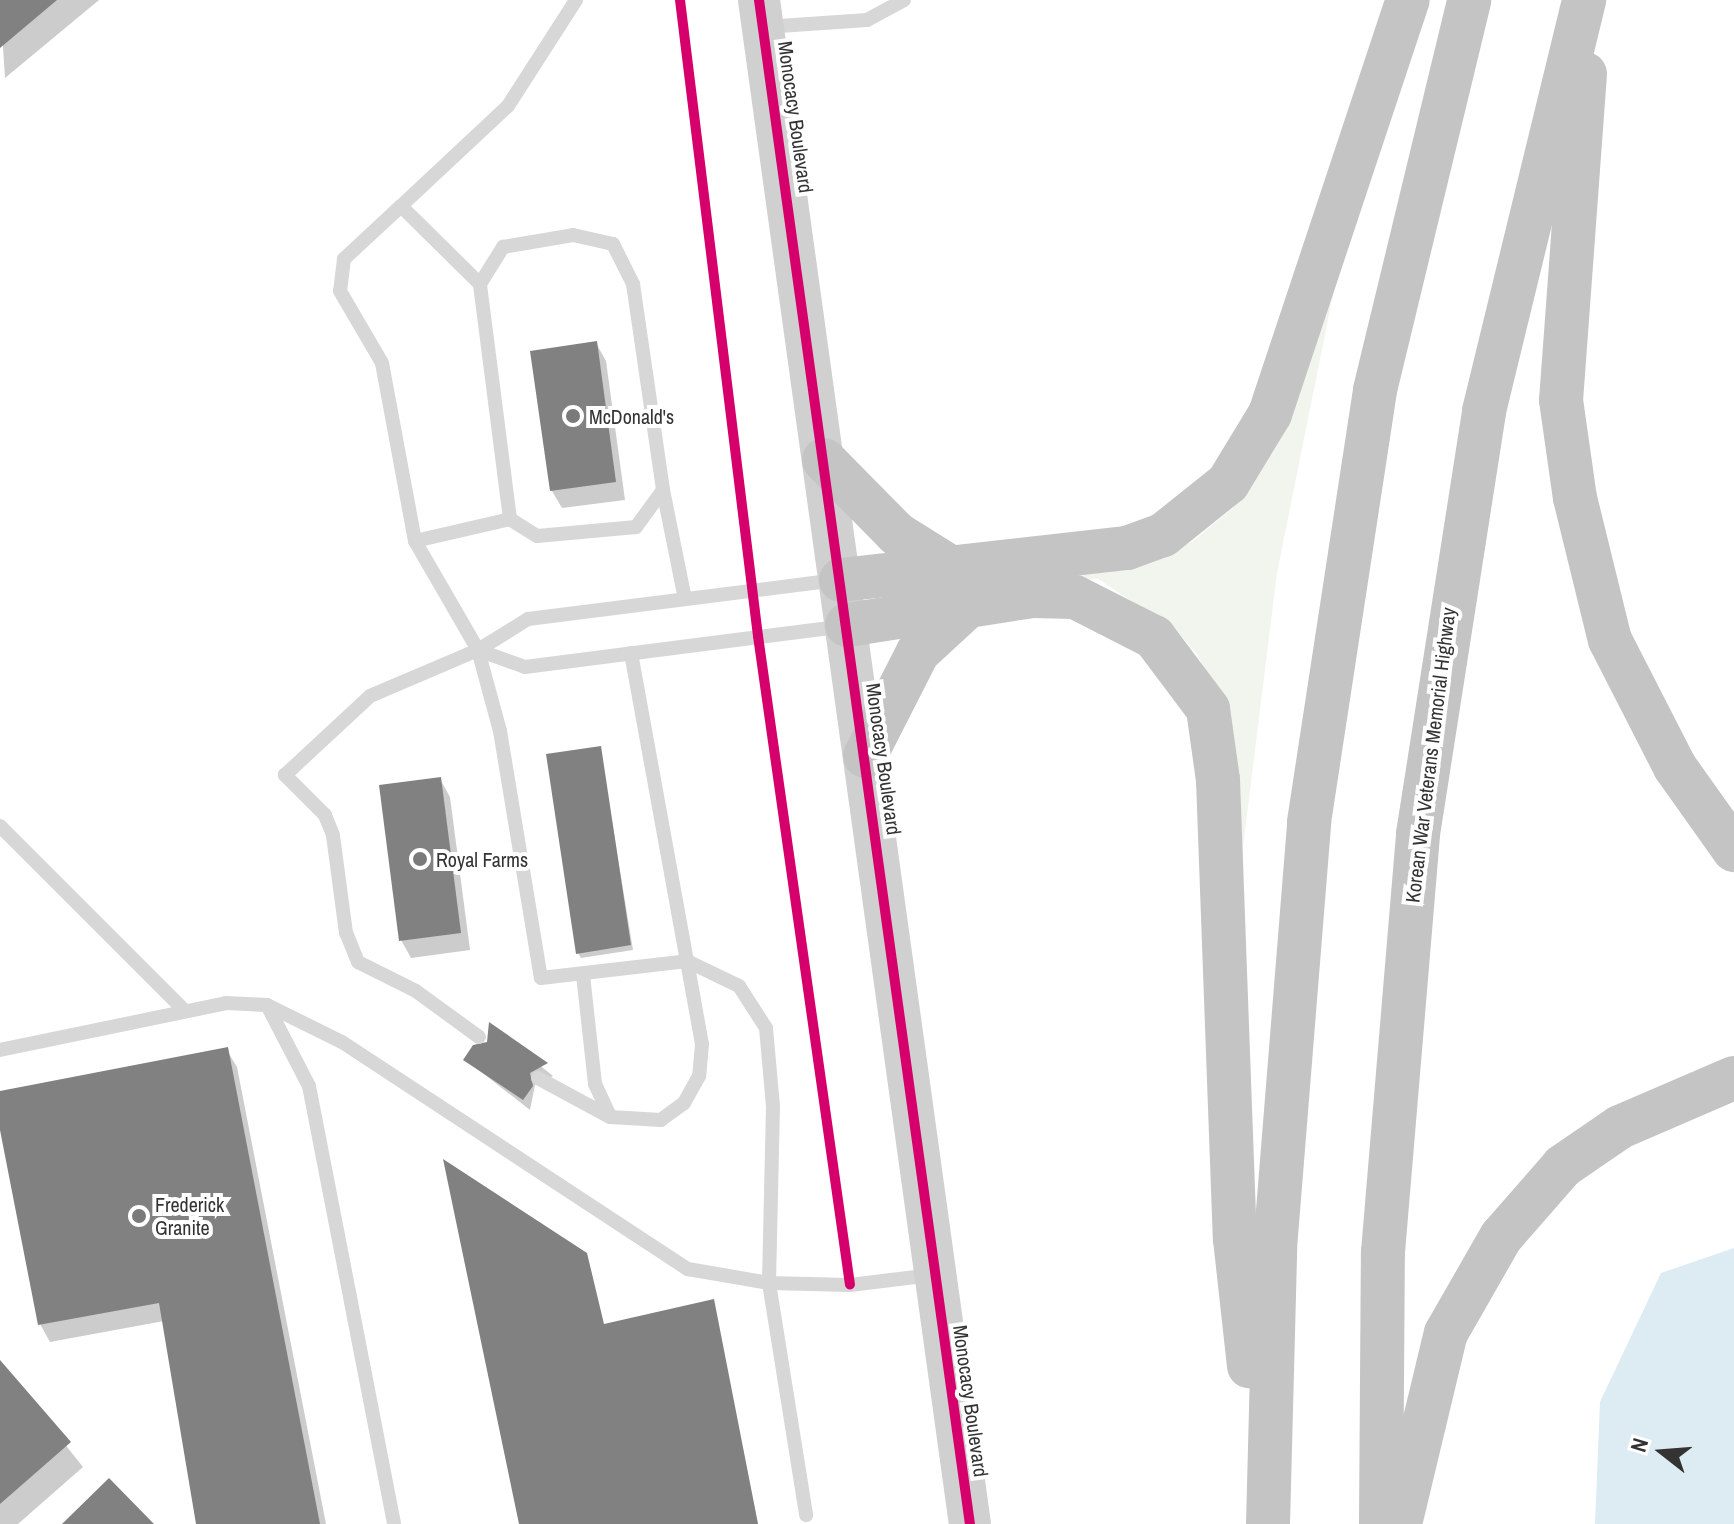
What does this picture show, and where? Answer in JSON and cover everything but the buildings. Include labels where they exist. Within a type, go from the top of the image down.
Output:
[{"type":"highway","points":[[847,625],[961,587],[1127,548],[1163,535],[1228,483],[1270,414],[1408,0]]},
{"type":"highway","points":[[1267,1524],[1275,1248],[1311,806],[1375,390],[1469,0]]},
{"type":"highway","name":"Korean War Veterans Memorial Highway","points":[[1381,1524],[1394,1071],[1428,759],[1484,411],[1584,0]]},
{"type":"highway","points":[[1592,0],[1561,400],[1575,498],[1610,640],[1675,767],[1734,850]]},
{"type":"highway","points":[[824,460],[897,534],[961,587]]},
{"type":"highway","points":[[841,580],[1075,597],[1121,614],[1184,668],[1208,709],[1218,780],[1235,1239],[1267,1524]]},
{"type":"highway","points":[[865,756],[918,652],[961,587]]},
{"type":"highway","points":[[1400,1524],[1446,1333],[1501,1237],[1563,1166],[1620,1127],[1734,1078]]},
{"type":"main road","name":"Monocacy Boulevard","points":[[762,14],[970,1524]]},
{"type":"lane","points":[[576,0],[508,106],[344,259],[340,291],[382,363],[415,541],[478,650],[500,731],[541,978],[687,961],[739,986],[766,1028],[773,1106],[769,1283],[806,1515]]},
{"type":"lane","points":[[762,14],[867,20],[904,0]]},
{"type":"lane","points":[[401,206],[480,284],[510,519]]},
{"type":"lane","points":[[480,284],[503,247],[573,235],[613,244],[633,284],[663,490],[685,599]]},
{"type":"lane","points":[[415,541],[510,519],[537,536],[596,536],[636,527],[663,490]]},
{"type":"lane","points":[[479,1037],[416,991],[358,962],[346,933],[333,835],[325,815],[285,775],[370,696],[478,650],[528,619],[841,580]]},
{"type":"lane","points":[[478,650],[525,667],[847,625]]},
{"type":"lane","points":[[538,1078],[610,1117],[661,1120],[684,1103],[699,1076],[702,1044],[631,653]]},
{"type":"lane","points":[[0,826],[185,1011]]},
{"type":"lane","points":[[583,975],[595,1084],[610,1117]]},
{"type":"lane","points":[[0,1050],[185,1011],[267,1005],[342,1042],[688,1269],[769,1283],[850,1285],[935,1275]]},
{"type":"lane","points":[[267,1005],[309,1086],[394,1524]]},
{"type":"shaded area","points":[[1337,275],[1277,573],[1239,879],[1224,707],[1197,654],[1176,630],[1098,579],[999,585],[1154,558],[1192,542],[1233,508],[1266,463],[1292,407]]},
{"type":"shaded area","points":[[1734,1248],[1734,1524],[1595,1524],[1600,1402],[1661,1273]]},
{"type":"cycle path","points":[[680,0],[758,636],[850,1285]]},
{"type":"cycle path","points":[[759,0],[970,1524]]},
{"type":"place","name":"McDonald's","points":[[573,416]]},
{"type":"place","name":"Royal Farms","points":[[420,859]]},
{"type":"place","name":"Frederick Granite","points":[[139,1216]]}]
